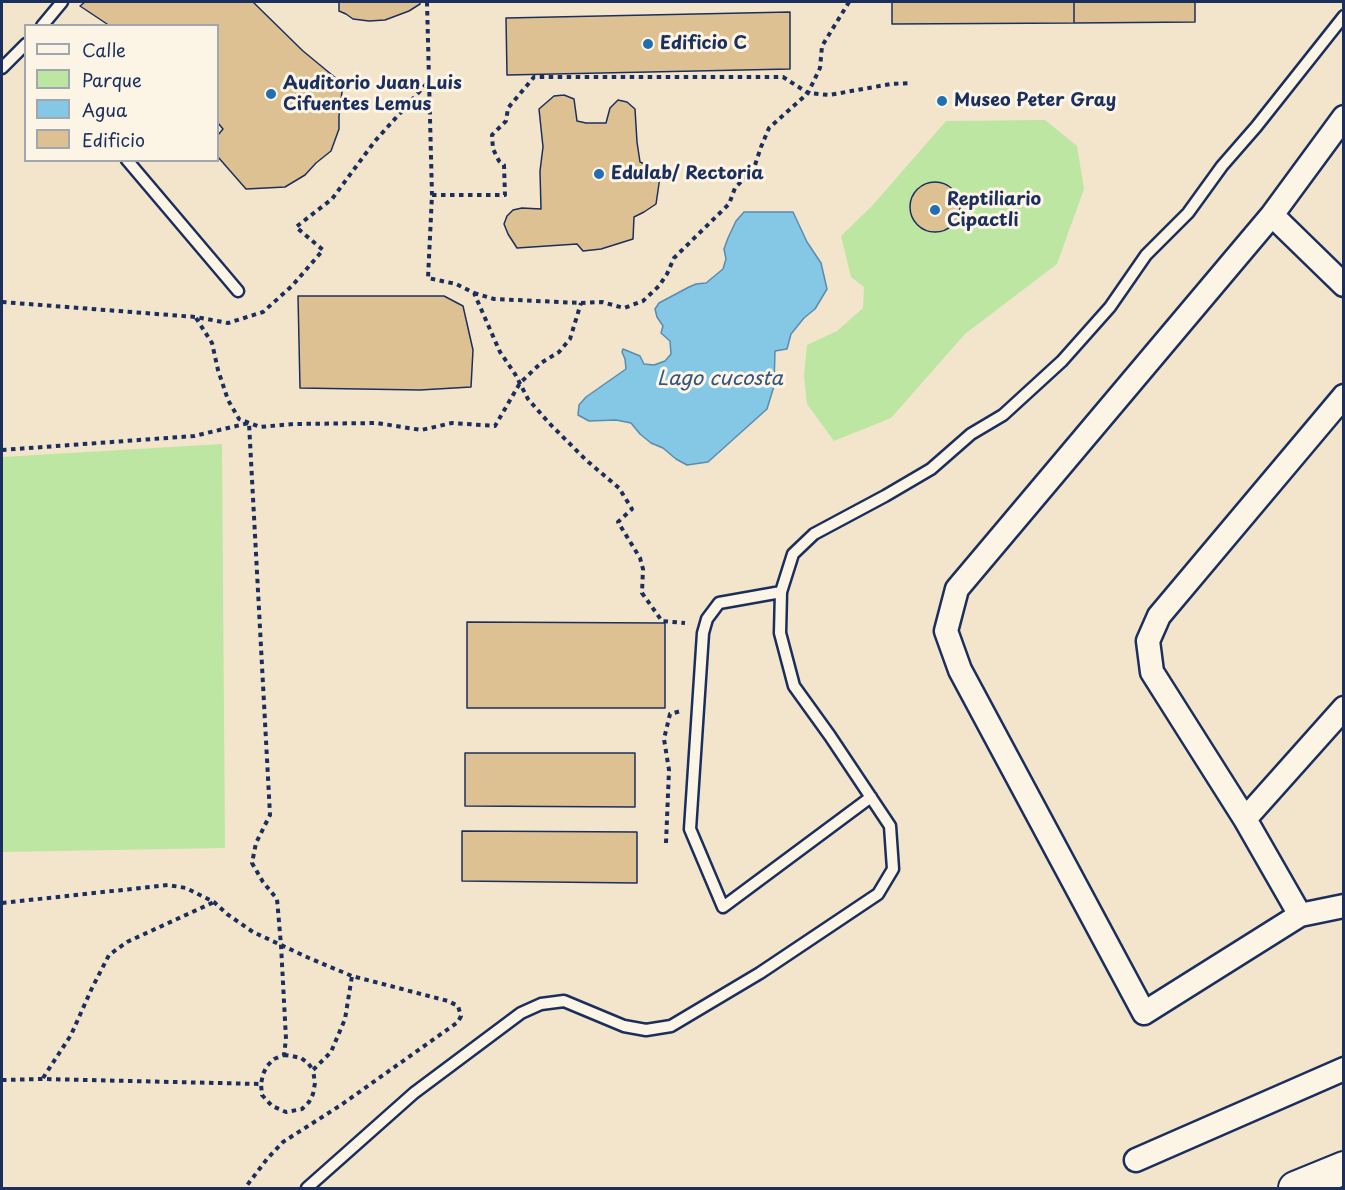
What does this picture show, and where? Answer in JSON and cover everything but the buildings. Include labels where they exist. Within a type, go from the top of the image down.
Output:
[{"type":"main road","points":[[1295,1188],[1344,1168]]},
{"type":"street","points":[[1344,117],[1272,215],[957,589],[946,632],[960,670],[1144,1013],[1300,915],[1344,906]]},
{"type":"street","points":[[1272,215],[1344,285]]},
{"type":"street","points":[[1300,915],[1245,819],[1152,672],[1148,641],[1159,616],[1339,411]]},
{"type":"street","points":[[1245,819],[1344,708]]},
{"type":"street","points":[[1136,1160],[1344,1069]]},
{"type":"lane","points":[[44,24],[62,2]]},
{"type":"lane","points":[[307,1188],[414,1094],[521,1013],[541,1004],[564,1001],[624,1026],[646,1030],[671,1026],[760,973],[878,894],[893,869],[890,826],[794,686],[780,633],[781,592],[793,554],[814,534],[931,469],[971,434],[1003,414],[1062,361],[1110,307],[1146,255],[1188,213],[1222,165],[1256,127],[1344,16]]},
{"type":"lane","points":[[2,68],[24,46]]},
{"type":"lane","points":[[129,162],[238,291]]},
{"type":"lane","points":[[781,592],[719,603],[707,619],[703,633],[690,829],[723,907],[871,797]]},
{"type":"path","points":[[427,2],[432,195],[428,278],[456,284],[494,299],[602,302],[624,308],[643,301],[659,286],[674,258],[729,204],[735,188],[754,168],[769,128],[808,93],[820,68],[822,46],[849,2]]},
{"type":"path","points":[[432,195],[505,195],[504,165],[493,149],[492,135],[506,121],[508,108],[534,78],[783,77],[808,93],[829,95],[891,84],[911,83]]},
{"type":"path","points":[[2,302],[196,317],[228,323],[263,312],[292,286],[323,250],[296,227],[332,199],[375,141],[429,81]]},
{"type":"path","points":[[474,293],[500,352],[528,399],[586,460],[620,488],[632,509],[618,522],[640,558],[643,569],[642,593],[662,621],[692,624]]},
{"type":"path","points":[[196,317],[212,343],[228,400],[238,419],[260,427],[293,424],[377,423],[421,430],[453,423],[495,426],[520,383],[542,363],[559,352],[570,339],[581,303]]},
{"type":"path","points":[[2,450],[194,436],[249,423]]},
{"type":"path","points":[[249,423],[270,815],[256,843],[252,863],[263,882],[278,899],[286,1040],[284,1055]]},
{"type":"path","points":[[666,843],[669,770],[664,740],[670,714],[686,710]]},
{"type":"path","points":[[2,903],[168,885],[186,888],[214,902],[253,932],[352,976],[448,1001],[458,1006],[461,1016],[458,1022],[341,1105],[283,1142],[245,1188]]},
{"type":"path","points":[[43,1079],[71,1035],[109,955],[127,942],[214,902]]},
{"type":"path","points":[[313,1070],[331,1052],[345,1019],[352,976]]},
{"type":"path","points":[[284,1055],[308,1063],[313,1070],[315,1083],[309,1102],[302,1109],[286,1112],[272,1106],[262,1095],[261,1084],[267,1066],[274,1059],[284,1055]]},
{"type":"path","points":[[2,1080],[261,1084]]},
{"type":"green space","points":[[1045,120],[1077,146],[1084,189],[1057,264],[965,334],[891,418],[834,441],[807,404],[804,376],[807,345],[837,331],[863,308],[864,287],[851,277],[841,236],[872,206],[946,121]]},
{"type":"green space","points":[[222,444],[225,848],[2,852],[2,457]]},
{"type":"water","name":"Lago cucosta","points":[[744,212],[793,212],[807,242],[821,263],[827,289],[815,309],[791,334],[787,349],[775,351],[774,386],[767,409],[708,462],[687,465],[663,448],[651,443],[631,423],[616,420],[589,421],[578,415],[579,405],[586,397],[626,369],[623,349],[640,356],[644,364],[654,365],[665,361],[671,354],[670,341],[661,333],[663,326],[655,309],[659,303],[689,287],[706,283],[723,269],[726,259],[724,249],[728,238],[736,221]]},
{"type":"place","name":"Edificio C","points":[[648,44]]},
{"type":"place","name":"Auditorio Juan Luis Cifuentes Lemus","points":[[271,94]]},
{"type":"place","name":"Museo Peter Gray","points":[[942,101]]},
{"type":"place","name":"Edulab/ Rectoria","points":[[599,174]]},
{"type":"place","name":"Reptiliario Cipactli","points":[[935,210]]}]
